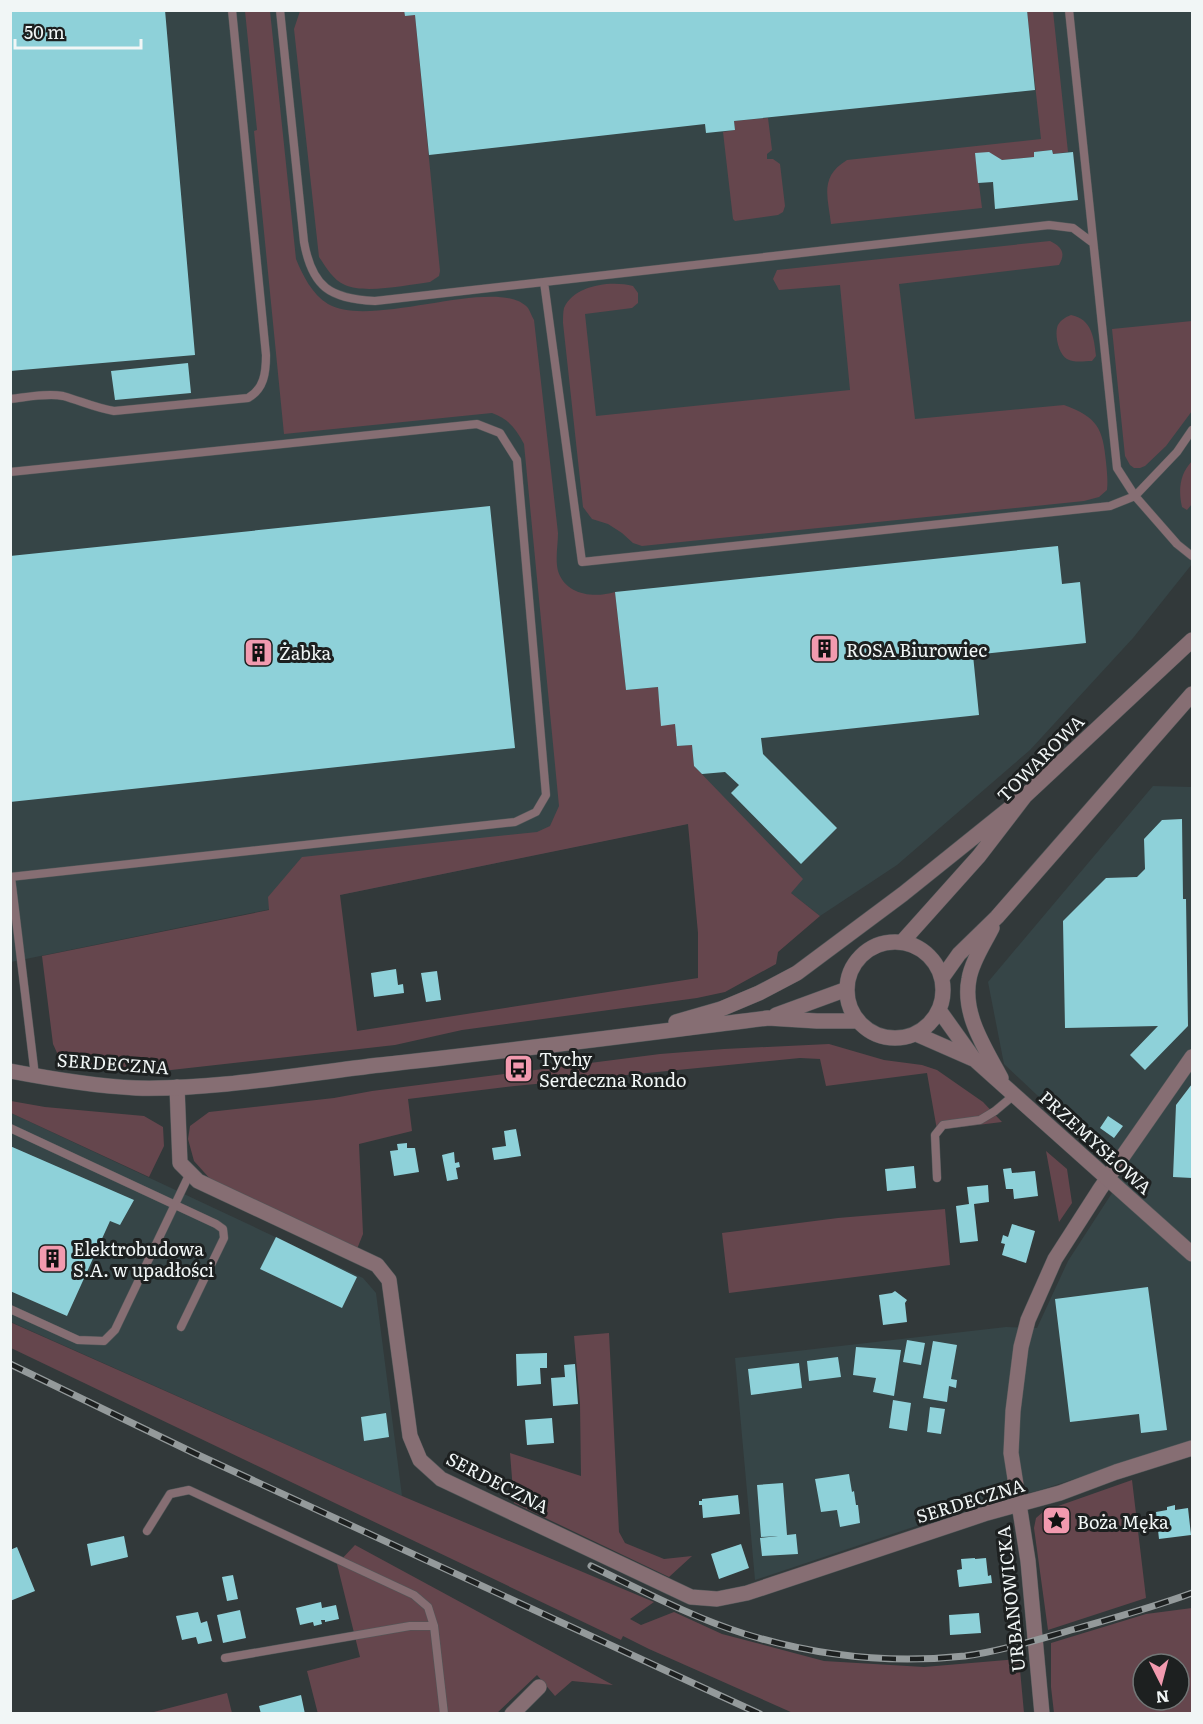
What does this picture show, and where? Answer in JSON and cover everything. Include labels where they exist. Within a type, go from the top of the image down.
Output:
[{"type":"street","name":"TOWAROWA","points":[[902,942],[979,855],[1025,796],[1192,640]]},
{"type":"street","points":[[942,978],[959,954],[997,917],[1192,694]]},
{"type":"street","points":[[633,1035],[721,1009],[759,993],[797,973],[903,894],[1025,796]]},
{"type":"street","points":[[997,917],[968,979],[968,1004],[976,1032],[1009,1090]]},
{"type":"street","points":[[888,942],[913,945],[932,958],[942,978],[943,1000],[933,1020],[916,1034],[904,1038],[891,1038],[873,1032],[858,1021],[848,1000],[849,975],[855,963],[875,946],[888,942]]},
{"type":"street","points":[[768,1018],[847,989]]},
{"type":"street","name":"PRZEMYSŁOWA","points":[[939,1010],[974,1059],[1192,1254]]},
{"type":"street","points":[[177,1087],[768,1018],[858,1021]]},
{"type":"street","name":"PRZEMYSŁOWA","points":[[916,1034],[974,1059]]},
{"type":"street","name":"URBANOWICKA","points":[[1042,1713],[1028,1560],[1013,1470],[1012,1435],[1021,1347],[1028,1320],[1055,1259],[1107,1179],[1192,1057]]},
{"type":"street","name":"SERDECZNA","points":[[10,1071],[75,1084],[138,1088],[177,1087],[180,1163],[198,1181],[377,1265],[389,1280],[410,1436],[420,1460],[441,1479],[691,1597],[717,1599],[747,1593],[1192,1448]]},
{"type":"street","points":[[512,1713],[539,1688]]},
{"type":"lane","points":[[10,399],[50,395],[64,397],[96,409],[114,411],[248,398],[257,393],[266,369],[266,355],[232,10]]},
{"type":"lane","points":[[280,10],[308,264],[323,287],[348,300],[375,301],[1049,225],[1073,228],[1093,243]]},
{"type":"lane","points":[[1069,10],[1117,468],[1135,496],[1178,544],[1192,556]]},
{"type":"lane","points":[[544,282],[582,562],[1110,506],[1135,496],[1178,452],[1192,430]]},
{"type":"lane","points":[[10,472],[477,424],[500,433],[517,460],[546,795],[536,812],[515,822],[11,877],[34,1076]]},
{"type":"lane","points":[[937,1178],[935,1135],[943,1125],[980,1120],[994,1112],[1009,1090]]},
{"type":"lane","points":[[10,1128],[223,1229],[224,1238],[181,1327]]},
{"type":"lane","points":[[10,1309],[78,1340],[104,1341],[116,1330],[190,1173]]},
{"type":"lane","points":[[147,1531],[170,1494],[189,1490],[414,1595],[428,1607],[434,1626],[444,1713]]},
{"type":"lane","points":[[225,1658],[410,1626],[434,1626]]},
{"type":"shaded area","points":[[404,10],[405,16],[415,15],[440,271],[439,276],[430,282],[386,288],[353,288],[337,280],[319,257],[294,29],[300,11]]},
{"type":"shaded area","points":[[11,11],[1192,11],[1192,564],[1133,638],[1030,750],[897,865],[820,916],[791,893],[687,824],[11,962]]},
{"type":"shaded area","points":[[245,11],[270,11],[296,259],[317,295],[328,304],[348,310],[374,311],[490,297],[513,299],[528,308],[534,320],[558,533],[558,571],[567,586],[582,593],[599,595],[615,592],[626,690],[658,687],[662,725],[675,724],[677,746],[692,745],[694,766],[803,879],[791,893],[820,916],[778,952],[776,964],[725,992],[697,998],[462,1030],[395,1045],[171,1070],[66,1063],[58,1055],[53,1044],[42,956],[269,910],[268,897],[302,857],[537,832],[550,826],[559,806],[524,444],[511,425],[492,413],[284,434],[254,131],[257,130]],"holes":[[[688,824],[698,933],[698,978],[357,1031],[340,895]]]},
{"type":"shaded area","points":[[1027,11],[1053,11],[1068,152],[1053,154],[1052,150],[1034,152],[1034,157],[1002,160],[975,153],[982,208],[831,224],[827,188],[832,173],[847,160],[1041,139]]},
{"type":"shaded area","points":[[768,118],[772,150],[767,154],[767,159],[773,159],[780,164],[785,206],[783,212],[778,215],[735,221],[723,132],[735,130],[734,121]]},
{"type":"shaded area","points":[[1050,241],[1062,251],[1059,265],[899,284],[915,419],[1064,405],[1091,419],[1100,432],[1105,450],[1107,490],[1099,497],[1084,501],[642,546],[633,543],[608,524],[592,519],[583,507],[563,323],[564,308],[569,300],[584,289],[604,284],[624,284],[633,286],[638,293],[638,303],[632,308],[585,314],[596,416],[850,390],[840,285],[779,290],[773,279],[777,270]]},
{"type":"shaded area","points":[[1071,315],[1078,317],[1091,330],[1096,356],[1092,361],[1070,360],[1064,357],[1060,350],[1057,336],[1058,326],[1062,320]]},
{"type":"shaded area","points":[[1192,321],[1192,411],[1166,446],[1145,466],[1134,468],[1125,456],[1112,329]]},
{"type":"shaded area","points":[[1192,461],[1192,504],[1187,510],[1182,507],[1180,488],[1185,471]]},
{"type":"shaded area","points":[[1153,786],[1191,787],[1192,1441],[1037,1491],[991,1501],[755,1580],[735,1358],[1006,1327],[1037,1328],[1068,1261],[1123,1176],[1004,1064],[988,982]]},
{"type":"shaded area","points":[[829,1044],[884,1060],[922,1065],[937,1070],[983,1102],[1002,1122],[937,1130],[927,1073],[826,1086],[820,1059],[800,1058],[408,1099],[412,1131],[359,1144],[363,1234],[357,1249],[212,1181],[194,1161],[188,1139],[190,1126],[209,1112],[334,1098],[372,1091],[660,1054]]},
{"type":"shaded area","points":[[11,1101],[45,1107],[144,1116],[163,1127],[164,1146],[149,1177],[11,1113]]},
{"type":"shaded area","points":[[11,1113],[363,1278],[376,1293],[402,1496],[11,1322]]},
{"type":"shaded area","points":[[1046,1151],[1067,1169],[1072,1203],[1059,1222]]},
{"type":"shaded area","points":[[945,1209],[950,1265],[729,1293],[722,1233],[838,1218]]},
{"type":"shaded area","points":[[10,1322],[402,1496],[654,1602],[630,1619],[641,1625],[674,1612],[722,1634],[824,1661],[924,1667],[1019,1659],[1024,1713],[793,1713],[623,1636],[621,1640],[11,1348]]},
{"type":"shaded area","points":[[609,1333],[619,1532],[625,1543],[664,1559],[692,1556],[669,1577],[514,1503],[510,1453],[581,1476],[580,1404],[574,1336]]},
{"type":"shaded area","points":[[1132,1480],[1146,1598],[1048,1630],[1034,1528],[1036,1518],[1044,1511]]},
{"type":"shaded area","points":[[355,1545],[613,1685],[572,1681],[555,1696],[537,1675],[497,1713],[318,1714],[307,1671],[360,1657],[337,1564]]},
{"type":"shaded area","points":[[1192,1608],[1192,1713],[1054,1713],[1051,1687],[1051,1643],[1146,1614]]},
{"type":"shaded area","points":[[227,1693],[232,1713],[150,1713]]},
{"type":"building","points":[[10,10],[165,10],[195,355],[10,371]]},
{"type":"building","points":[[404,10],[1027,10],[1035,90],[734,121],[735,130],[706,133],[705,124],[429,155],[415,15],[405,16]]},
{"type":"building","points":[[1052,150],[1053,154],[1073,152],[1078,200],[995,209],[993,182],[978,183],[975,153],[989,152],[1002,160],[1034,157],[1034,152]]},
{"type":"building","points":[[188,363],[191,393],[115,400],[111,371]]},
{"type":"building","name":"Żabka","points":[[490,506],[515,748],[10,802],[10,556]]},
{"type":"building","name":"ROSA Biurowiec","points":[[1058,546],[1062,584],[1080,582],[1086,643],[973,655],[979,715],[761,738],[763,754],[837,828],[801,864],[731,793],[739,785],[725,772],[702,774],[694,766],[692,745],[677,746],[675,724],[661,726],[658,687],[626,690],[615,592]]},
{"type":"building","points":[[1182,819],[1188,1026],[1145,1070],[1130,1055],[1158,1026],[1065,1028],[1063,921],[1106,878],[1137,877],[1145,869],[1144,839],[1162,820]]},
{"type":"building","points":[[396,969],[398,985],[403,984],[404,993],[374,997],[371,973]]},
{"type":"building","points":[[437,971],[441,1000],[426,1002],[421,973]]},
{"type":"building","points":[[1192,1084],[1192,1178],[1173,1177],[1176,1105]]},
{"type":"building","points":[[1108,1116],[1123,1126],[1114,1138],[1100,1128]]},
{"type":"building","points":[[516,1129],[521,1156],[494,1160],[492,1148],[506,1146],[504,1131]]},
{"type":"building","points":[[407,1143],[407,1148],[415,1148],[419,1172],[394,1176],[390,1151],[398,1150],[397,1144]]},
{"type":"building","name":"Elektrobudowa S.A. w upadłości","points":[[10,1146],[134,1200],[120,1225],[110,1221],[67,1316],[10,1291]]},
{"type":"building","points":[[454,1152],[455,1163],[459,1162],[460,1167],[456,1168],[458,1179],[447,1181],[442,1155]]},
{"type":"building","points":[[914,1166],[916,1188],[887,1191],[885,1169]]},
{"type":"building","points":[[1011,1168],[1012,1173],[1035,1171],[1038,1196],[1014,1199],[1013,1189],[1006,1189],[1003,1169]]},
{"type":"building","points":[[988,1185],[989,1202],[974,1204],[978,1241],[960,1243],[956,1206],[969,1204],[967,1187]]},
{"type":"building","points":[[1012,1224],[1035,1231],[1026,1263],[1002,1255],[1005,1244],[1001,1243],[1003,1235],[1008,1237]]},
{"type":"building","points":[[276,1237],[357,1277],[342,1308],[260,1269]]},
{"type":"building","points":[[1148,1287],[1167,1430],[1141,1433],[1139,1414],[1070,1422],[1055,1299]]},
{"type":"building","points":[[895,1291],[907,1300],[905,1303],[907,1322],[883,1325],[879,1295]]},
{"type":"building","points":[[907,1340],[925,1343],[921,1365],[903,1362]]},
{"type":"building","points":[[933,1341],[957,1345],[951,1379],[957,1380],[956,1388],[949,1386],[947,1402],[923,1398]]},
{"type":"building","points":[[856,1347],[901,1350],[894,1396],[873,1392],[876,1378],[853,1375]]},
{"type":"building","points":[[547,1353],[547,1368],[540,1368],[541,1384],[517,1386],[516,1354]]},
{"type":"building","points":[[838,1357],[841,1377],[809,1381],[807,1361]]},
{"type":"building","points":[[799,1363],[802,1388],[751,1395],[748,1369]]},
{"type":"building","points":[[575,1364],[578,1404],[553,1406],[551,1378],[565,1377],[564,1365]]},
{"type":"building","points":[[893,1400],[911,1403],[907,1431],[889,1428]]},
{"type":"building","points":[[930,1407],[945,1409],[941,1434],[927,1432]]},
{"type":"building","points":[[386,1413],[389,1437],[364,1441],[361,1417]]},
{"type":"building","points":[[552,1418],[554,1443],[527,1445],[525,1420]]},
{"type":"building","points":[[849,1474],[852,1492],[854,1491],[856,1505],[858,1505],[860,1523],[840,1527],[837,1510],[821,1512],[815,1479]]},
{"type":"building","points":[[783,1483],[787,1535],[796,1534],[798,1554],[762,1556],[760,1538],[778,1536],[761,1537],[757,1485]]},
{"type":"building","points":[[738,1495],[740,1514],[703,1518],[702,1505],[699,1505],[702,1499]]},
{"type":"building","points":[[1175,1505],[1175,1510],[1188,1508],[1191,1535],[1159,1539],[1156,1512],[1167,1510],[1167,1507]]},
{"type":"building","points":[[124,1536],[128,1557],[91,1566],[87,1544]]},
{"type":"building","points":[[741,1544],[749,1568],[719,1579],[711,1554]]},
{"type":"building","points":[[17,1547],[35,1591],[10,1601],[10,1550]]},
{"type":"building","points":[[986,1558],[988,1576],[991,1575],[992,1583],[959,1587],[957,1570],[962,1569],[961,1559]]},
{"type":"building","points":[[233,1575],[238,1599],[227,1601],[222,1577]]},
{"type":"building","points":[[321,1602],[322,1608],[336,1605],[339,1619],[325,1622],[321,1620],[322,1624],[314,1626],[313,1622],[300,1625],[296,1608]]},
{"type":"building","points":[[240,1610],[246,1638],[223,1643],[217,1615]]},
{"type":"building","points":[[198,1612],[201,1623],[207,1621],[212,1641],[198,1644],[196,1637],[182,1640],[176,1616]]},
{"type":"building","points":[[979,1613],[981,1633],[950,1635],[949,1615]]},
{"type":"building","points":[[301,1695],[305,1714],[261,1714],[259,1706]]},
{"type":"railway","points":[[10,1364],[196,1454],[760,1714]]},
{"type":"railway","points":[[591,1566],[647,1594],[745,1634],[826,1653],[882,1658],[937,1658],[993,1651],[1034,1641],[1192,1593]]},
{"type":"place","name":"ROSA Biurowiec","points":[[825,649]]},
{"type":"place","name":"Żabka","points":[[258,652]]},
{"type":"place","name":"Tychy Serdeczna Rondo","points":[[518,1068]]},
{"type":"place","name":"Elektrobudowa S.A. w upadłości","points":[[52,1258]]},
{"type":"place","name":"Boża Męka","points":[[1056,1521]]}]
